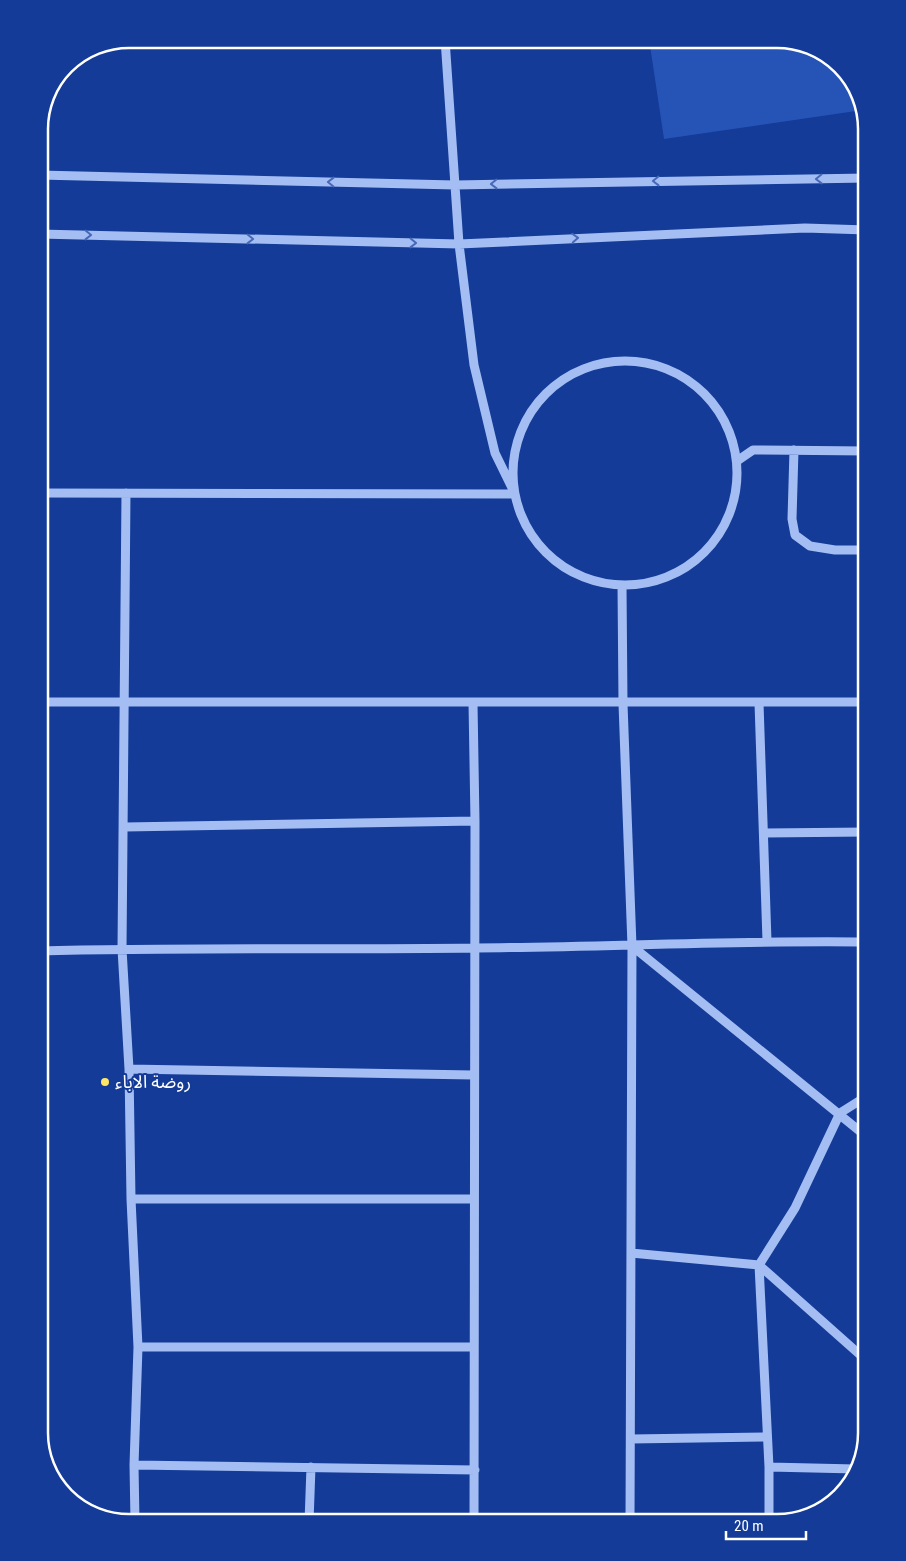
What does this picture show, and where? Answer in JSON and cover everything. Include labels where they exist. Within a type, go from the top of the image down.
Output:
[{"type":"street","points":[[446,48],[459,244],[474,366],[495,453],[515,494],[522,518],[535,540],[552,558],[573,572],[597,582],[622,585],[649,583],[675,574],[698,558],[716,539],[730,514],[736,488],[737,461],[731,436],[720,413],[704,393],[683,378],[660,367],[635,362],[609,363],[584,370],[561,382],[542,398],[532,412],[517,443],[513,468],[515,494]]},
{"type":"street","points":[[48,175],[455,185],[858,178]]},
{"type":"street","points":[[48,234],[459,244],[805,228],[858,230]]},
{"type":"street","points":[[737,461],[753,450],[858,450]]},
{"type":"street","points":[[794,450],[792,519],[795,535],[810,546],[835,550],[858,550]]},
{"type":"street","points":[[48,493],[515,494]]},
{"type":"street","points":[[126,493],[125,827],[122,949],[129,1069],[131,1199],[138,1347],[134,1465],[136,1513]]},
{"type":"street","points":[[622,585],[623,704],[632,946],[630,1514]]},
{"type":"street","points":[[48,702],[623,704],[858,702]]},
{"type":"street","points":[[473,703],[475,821],[473,948],[474,1514]]},
{"type":"street","points":[[759,703],[765,833],[767,941]]},
{"type":"street","points":[[125,827],[475,821]]},
{"type":"street","points":[[765,833],[858,832]]},
{"type":"street","points":[[48,951],[632,946],[767,941],[858,942]]},
{"type":"street","points":[[632,946],[858,1129]]},
{"type":"street","points":[[129,1069],[473,1075]]},
{"type":"street","points":[[769,1514],[769,1467],[759,1265],[795,1208],[840,1113],[858,1102]]},
{"type":"street","points":[[131,1199],[474,1199]]},
{"type":"street","points":[[631,1253],[759,1265],[858,1353]]},
{"type":"street","points":[[138,1347],[474,1347]]},
{"type":"street","points":[[631,1439],[767,1437]]},
{"type":"street","points":[[134,1465],[475,1470]]},
{"type":"street","points":[[309,1513],[311,1467]]},
{"type":"street","points":[[769,1467],[849,1470]]},
{"type":"shaded area","points":[[650,48],[783,48],[803,52],[822,61],[838,75],[850,93],[857,111],[664,139]]},
{"type":"place","name":"روضة الاباء","points":[[105,1082]]}]
